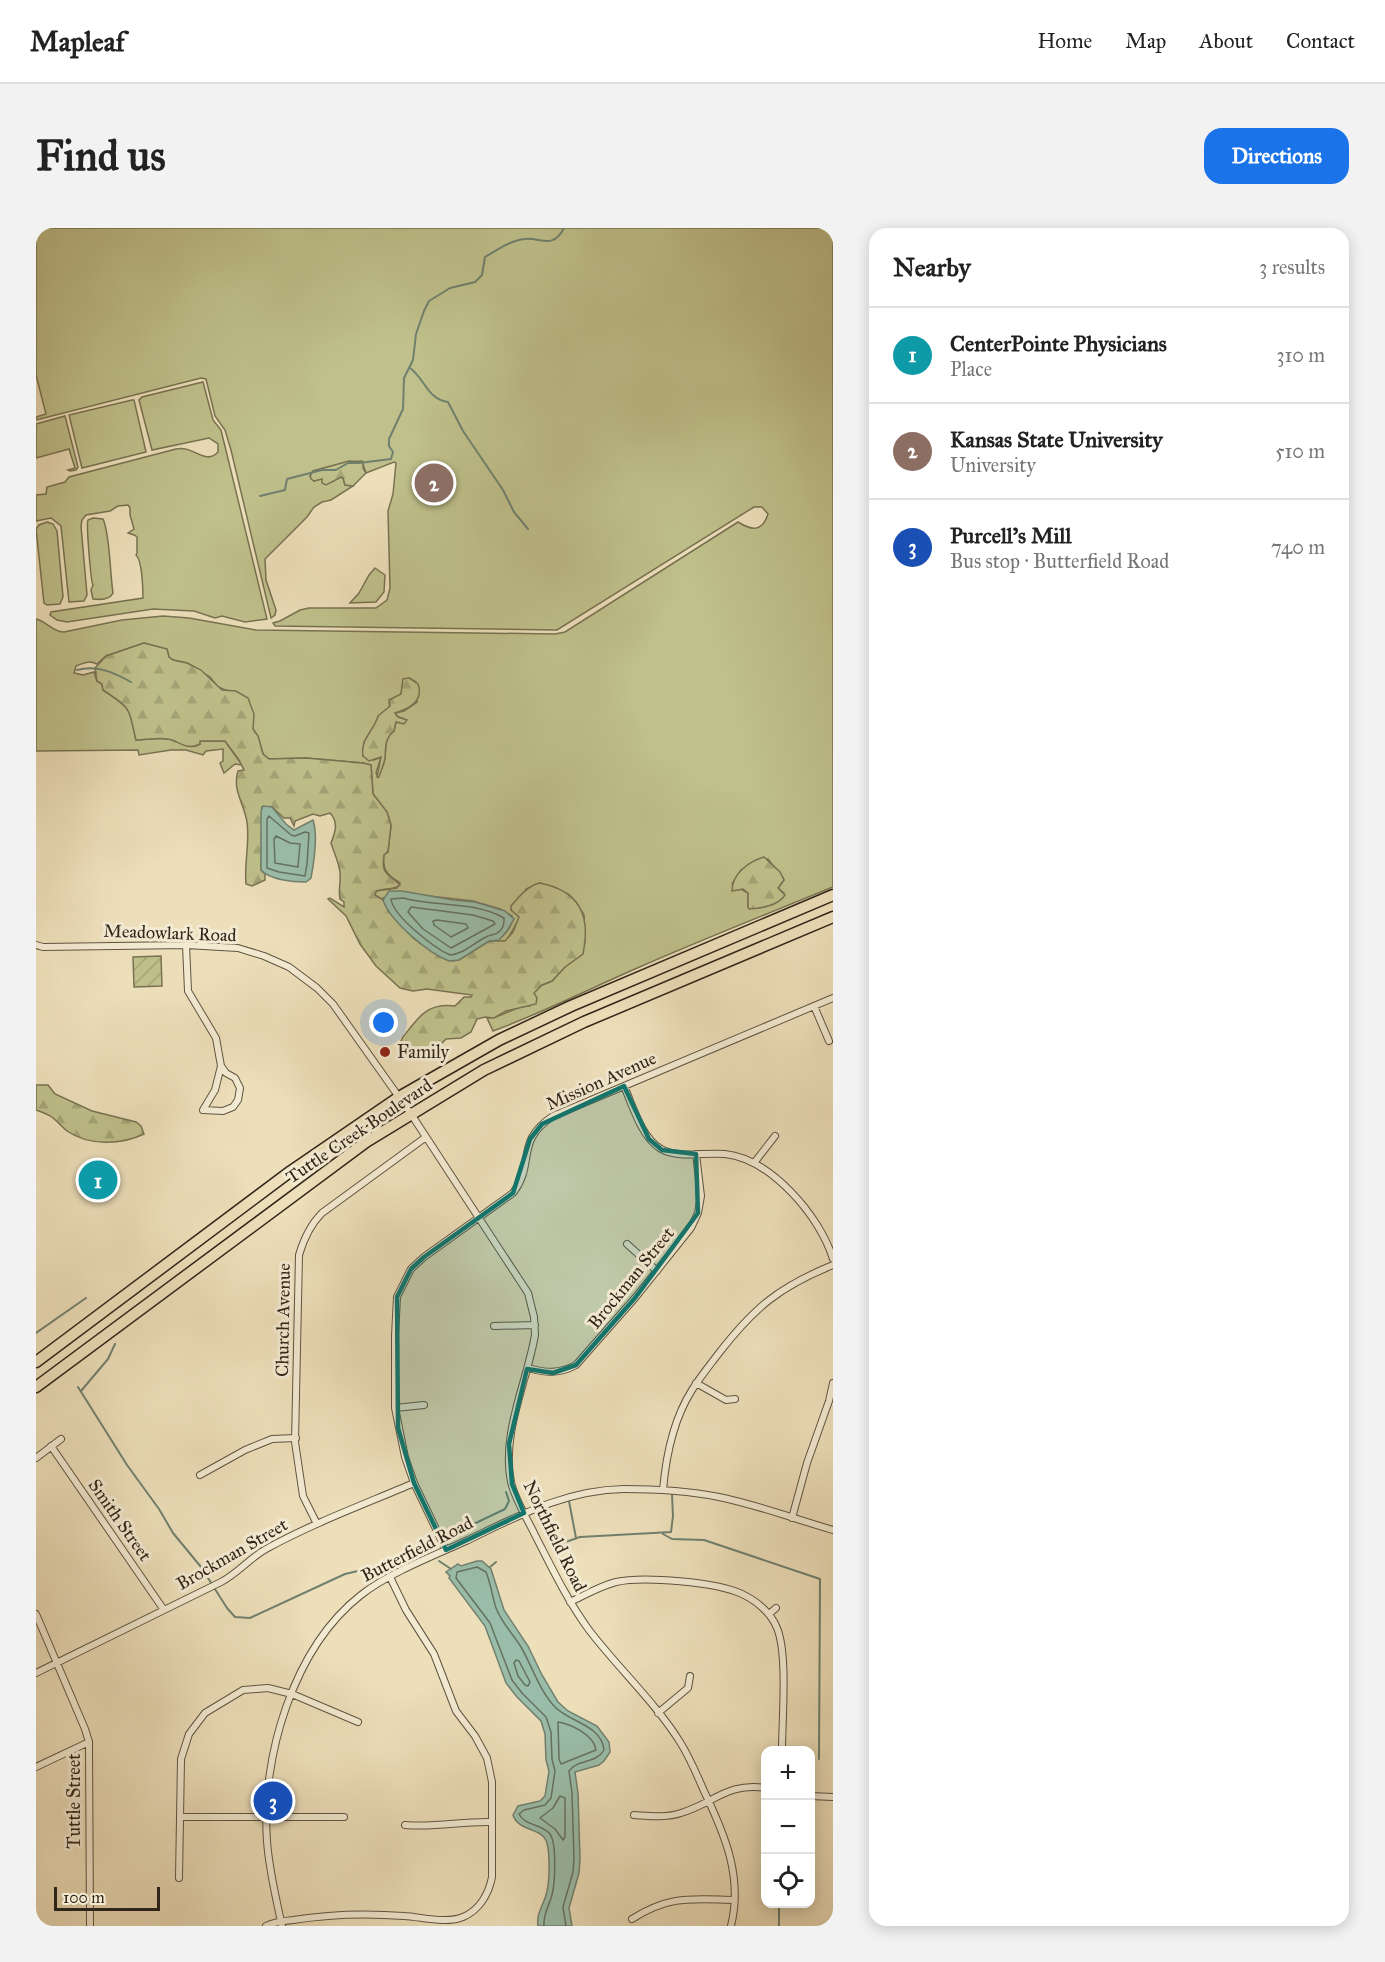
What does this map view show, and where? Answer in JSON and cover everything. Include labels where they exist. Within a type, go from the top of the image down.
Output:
[{"type":"highway","name":"Tuttle Creek Boulevard","points":[[36,1362],[291,1171],[399,1097],[499,1040],[570,1006],[833,895]]},
{"type":"highway","name":"Tuttle Creek Boulevard","points":[[36,1387],[366,1142],[484,1070],[584,1022],[833,917]]},
{"type":"street","name":"Meadowlark Road","points":[[36,945],[43,947],[186,945],[238,948],[289,967],[317,988],[333,1004],[411,1114]]},
{"type":"street","points":[[186,945],[188,992],[216,1038],[221,1066],[215,1090],[203,1110],[228,1109],[233,1107],[238,1100],[240,1088],[235,1078],[226,1073],[221,1066]]},
{"type":"street","name":"Mission Avenue","points":[[446,1550],[414,1484],[405,1457],[395,1408],[395,1310],[402,1284],[411,1269],[424,1257],[508,1198],[522,1178],[530,1139],[542,1124],[553,1116],[833,998]]},
{"type":"street","points":[[814,1006],[829,1041]]},
{"type":"street","points":[[624,1086],[649,1139],[662,1150],[677,1153],[739,1156],[754,1163],[803,1204],[824,1237],[833,1258]]},
{"type":"street","name":"Northfield Road","points":[[411,1114],[528,1293],[535,1325],[533,1347],[509,1444],[512,1484],[524,1513],[570,1602],[588,1628],[680,1742],[709,1800],[727,1841],[732,1866],[734,1900],[730,1926]]},
{"type":"street","points":[[754,1163],[775,1136]]},
{"type":"street","name":"Church Avenue","points":[[316,1524],[303,1496],[296,1438],[299,1255],[307,1232],[322,1213],[426,1137]]},
{"type":"street","name":"Brockman Street","points":[[528,1368],[553,1373],[565,1371],[576,1365],[691,1228],[698,1213],[701,1196],[696,1154]]},
{"type":"street","points":[[627,1244],[657,1271]]},
{"type":"street","points":[[663,1490],[672,1433],[696,1383],[756,1309],[801,1278],[833,1265]]},
{"type":"street","points":[[494,1326],[535,1325]]},
{"type":"street","points":[[696,1383],[726,1400],[735,1399]]},
{"type":"street","points":[[792,1518],[833,1383]]},
{"type":"street","points":[[395,1408],[424,1405]]},
{"type":"street","points":[[200,1475],[245,1450],[272,1439],[296,1438]]},
{"type":"street","points":[[36,1458],[61,1439]]},
{"type":"street","name":"Smith Street","points":[[51,1446],[164,1610]]},
{"type":"street","name":"Brockman Street","points":[[36,1673],[208,1589],[232,1576],[261,1552],[316,1524],[414,1484]]},
{"type":"street","name":"Butterfield Road","points":[[281,1924],[268,1860],[266,1816],[275,1745],[292,1694],[308,1661],[325,1634],[352,1602],[375,1585],[547,1502],[623,1489],[663,1490],[720,1497],[833,1530]]},
{"type":"street","points":[[266,1926],[350,1914],[447,1920],[463,1917],[477,1908],[490,1887],[492,1782],[487,1758],[482,1747],[456,1711],[434,1654],[406,1610],[390,1577]]},
{"type":"street","points":[[570,1602],[615,1582],[636,1579],[654,1579],[731,1590],[752,1600],[768,1614],[778,1629],[782,1649],[782,1746]]},
{"type":"street","points":[[768,1614],[776,1608]]},
{"type":"street","name":"Tuttle Street","points":[[36,1614],[89,1742],[90,1926]]},
{"type":"street","points":[[658,1713],[688,1688],[690,1676]]},
{"type":"street","points":[[179,1878],[181,1767],[189,1734],[205,1713],[243,1690],[268,1688],[292,1694],[358,1722]]},
{"type":"street","points":[[36,1767],[89,1742]]},
{"type":"street","points":[[634,1815],[680,1814],[729,1790],[743,1786],[761,1788]]},
{"type":"street","points":[[815,1796],[833,1797]]},
{"type":"street","points":[[180,1817],[344,1816]]},
{"type":"street","points":[[405,1825],[420,1827],[466,1822],[492,1822]]},
{"type":"street","points":[[632,1919],[650,1908],[680,1899],[734,1900]]},
{"type":"highlighted area","points":[[624,1086],[649,1139],[662,1150],[696,1154],[698,1213],[635,1298],[576,1365],[553,1373],[527,1369],[509,1444],[512,1484],[524,1513],[446,1550],[414,1483],[398,1428],[397,1297],[411,1269],[424,1257],[513,1193],[530,1139],[542,1124]]},
{"type":"green space","points":[[36,228],[833,228],[833,887],[684,948],[493,1031],[487,1018],[530,1006],[533,993],[542,985],[552,981],[574,960],[585,942],[584,915],[568,894],[540,883],[526,889],[522,897],[514,903],[511,910],[520,917],[507,940],[500,943],[497,941],[508,930],[512,923],[512,916],[500,909],[473,901],[412,894],[383,898],[383,900],[375,895],[376,891],[397,888],[400,883],[389,875],[384,864],[384,854],[388,852],[391,825],[387,812],[373,794],[371,765],[306,758],[269,759],[263,754],[258,737],[231,692],[218,687],[210,677],[187,663],[173,660],[169,657],[167,649],[144,643],[106,656],[97,664],[89,662],[76,666],[74,673],[83,675],[94,672],[103,690],[125,705],[132,721],[136,740],[164,738],[193,746],[200,744],[199,741],[225,741],[242,765],[235,764],[224,773],[220,763],[223,761],[223,749],[206,751],[203,755],[186,750],[139,755],[138,750],[36,751],[36,619],[64,632],[122,620],[163,616],[189,618],[256,630],[555,634],[565,632],[738,522],[747,527],[756,528],[763,524],[768,514],[762,507],[754,507],[557,630],[275,626],[273,623],[300,610],[376,608],[387,600],[390,588],[388,511],[393,494],[396,463],[366,473],[362,461],[313,471],[310,476],[314,481],[320,479],[333,481],[341,477],[345,485],[353,486],[331,500],[314,507],[265,559],[266,580],[276,610],[275,615],[271,618],[231,450],[225,430],[215,416],[206,379],[201,378],[36,420],[36,417],[46,414],[36,375]],"holes":[[[409,678],[416,682],[417,702],[404,711],[395,713],[402,718],[396,722],[394,731],[387,740],[385,761],[378,777],[376,773],[381,757],[374,760],[363,756],[364,742],[390,706],[389,703],[401,694]],[[759,859],[768,859],[781,874],[784,880],[778,888],[784,893],[768,905],[753,908],[748,907],[748,893],[732,884],[741,870]]]},
{"type":"green space","points":[[203,382],[213,420],[221,430],[267,619],[245,622],[222,616],[215,618],[194,611],[153,609],[67,622],[57,620],[50,615],[51,612],[143,598],[141,568],[136,555],[137,537],[128,533],[134,529],[128,505],[86,515],[81,526],[87,595],[84,601],[69,602],[61,526],[51,518],[36,521],[36,495],[46,494],[47,487],[65,482],[69,477],[176,449],[188,450],[208,457],[213,456],[218,452],[218,444],[209,438],[152,450],[139,400],[142,397]]},
{"type":"green space","points":[[134,400],[146,452],[82,468],[69,415]]},
{"type":"green space","points":[[65,416],[78,467],[70,471],[68,470],[75,468],[69,449],[36,458],[36,424]]},
{"type":"green space","points":[[349,461],[363,462],[366,473],[353,486],[345,485],[341,477],[326,485],[322,483],[322,479],[314,481],[311,479],[313,471]]},
{"type":"green space","points":[[103,519],[108,544],[113,593],[110,597],[102,599],[93,599],[91,590],[93,585],[88,520]]},
{"type":"green space","points":[[47,522],[53,524],[57,531],[63,597],[60,604],[47,605],[44,603],[36,529]]},
{"type":"green space","points":[[375,568],[385,575],[384,592],[376,602],[350,603],[359,593]]},
{"type":"green space","points":[[144,643],[167,649],[169,657],[173,660],[187,663],[201,670],[222,690],[236,691],[248,698],[254,714],[253,729],[258,736],[263,754],[269,759],[306,758],[371,765],[373,794],[387,812],[391,825],[388,852],[384,855],[384,866],[386,873],[400,885],[376,891],[375,895],[383,900],[390,913],[414,939],[452,961],[459,960],[489,941],[505,941],[513,932],[519,917],[511,910],[511,906],[527,889],[540,883],[565,892],[580,907],[585,928],[583,954],[565,967],[552,981],[542,985],[534,993],[537,998],[536,1004],[506,1011],[494,1018],[477,1019],[471,1032],[461,1038],[446,1039],[434,1051],[424,1055],[405,1046],[401,1041],[403,1037],[424,1013],[437,1007],[455,1006],[464,997],[472,995],[400,988],[376,966],[360,944],[346,916],[328,899],[344,907],[344,902],[339,896],[338,861],[331,843],[335,831],[335,820],[330,813],[320,816],[313,814],[295,821],[294,826],[290,818],[284,818],[272,807],[262,807],[261,870],[265,874],[265,880],[252,886],[246,884],[248,830],[246,815],[236,784],[238,771],[244,770],[239,760],[225,741],[200,741],[200,744],[186,746],[164,738],[136,740],[132,721],[124,705],[103,690],[102,684],[97,681],[95,668],[106,656]]},
{"type":"green space","points":[[409,678],[418,684],[419,695],[410,707],[395,713],[398,717],[407,720],[404,724],[396,722],[394,731],[387,740],[384,763],[377,777],[381,757],[369,761],[363,756],[365,740],[378,716],[390,706],[389,700],[401,694],[403,679]]},
{"type":"green space","points":[[764,857],[780,872],[784,880],[778,888],[785,895],[774,904],[749,909],[748,893],[743,889],[732,891],[733,885],[742,870],[752,862]]},
{"type":"green space","points":[[161,956],[162,986],[134,987],[133,957]]},
{"type":"green space","points":[[36,1085],[48,1085],[55,1094],[92,1111],[136,1122],[141,1126],[144,1134],[115,1142],[95,1141],[76,1136],[45,1113],[36,1110]]},
{"type":"water","points":[[263,806],[272,807],[294,830],[313,820],[314,857],[311,878],[306,882],[276,878],[261,870],[261,811]]},
{"type":"water","points":[[389,891],[475,902],[505,911],[514,919],[499,940],[489,941],[459,960],[449,961],[421,944],[393,917],[383,900]]},
{"type":"water","points":[[482,1561],[491,1569],[504,1610],[528,1646],[558,1702],[568,1711],[597,1726],[609,1742],[610,1752],[604,1761],[599,1765],[575,1772],[580,1859],[579,1873],[569,1908],[572,1926],[538,1926],[539,1914],[548,1884],[547,1843],[541,1834],[520,1824],[513,1815],[518,1806],[540,1801],[545,1796],[549,1771],[546,1760],[545,1734],[541,1721],[506,1683],[485,1626],[446,1572],[458,1564],[461,1566]]},
{"type":"waterway","points":[[260,496],[285,490],[287,479],[322,470],[336,470],[348,463],[391,459],[393,452],[389,446],[389,439],[403,409],[404,378],[413,360],[416,334],[429,301],[450,288],[475,282],[482,275],[485,257],[504,246],[525,239],[551,241],[560,235],[564,228]]},
{"type":"waterway","points":[[410,368],[431,393],[448,402],[463,431],[503,490],[514,512],[528,529]]},
{"type":"waterway","points":[[77,670],[91,668],[105,670],[131,682]]},
{"type":"waterway","points":[[36,1333],[86,1298]]},
{"type":"waterway","points":[[81,1391],[108,1359],[115,1344]]},
{"type":"waterway","points":[[78,1387],[173,1533],[201,1567],[235,1617],[250,1618],[345,1574],[375,1567],[411,1553],[426,1552],[429,1554]]},
{"type":"waterway","points":[[457,1532],[505,1509],[509,1501],[506,1492]]},
{"type":"waterway","points":[[560,1544],[580,1537],[671,1532],[672,1495]]},
{"type":"waterway","points":[[569,1501],[576,1538]]},
{"type":"waterway","points":[[663,1534],[672,1539],[704,1540],[820,1579],[819,1759]]},
{"type":"waterway","points":[[439,1561],[451,1569]]},
{"type":"waterway","points":[[490,1567],[496,1562]]},
{"type":"waterway","points":[[779,1908],[779,1926]]},
{"type":"place","name":"Kansas State University","points":[[434,483]]},
{"type":"place","name":"Family","points":[[385,1052]]},
{"type":"place","name":"CenterPointe Physicians","points":[[98,1180]]},
{"type":"place","name":"Purcell's Mill","points":[[273,1801]]}]
